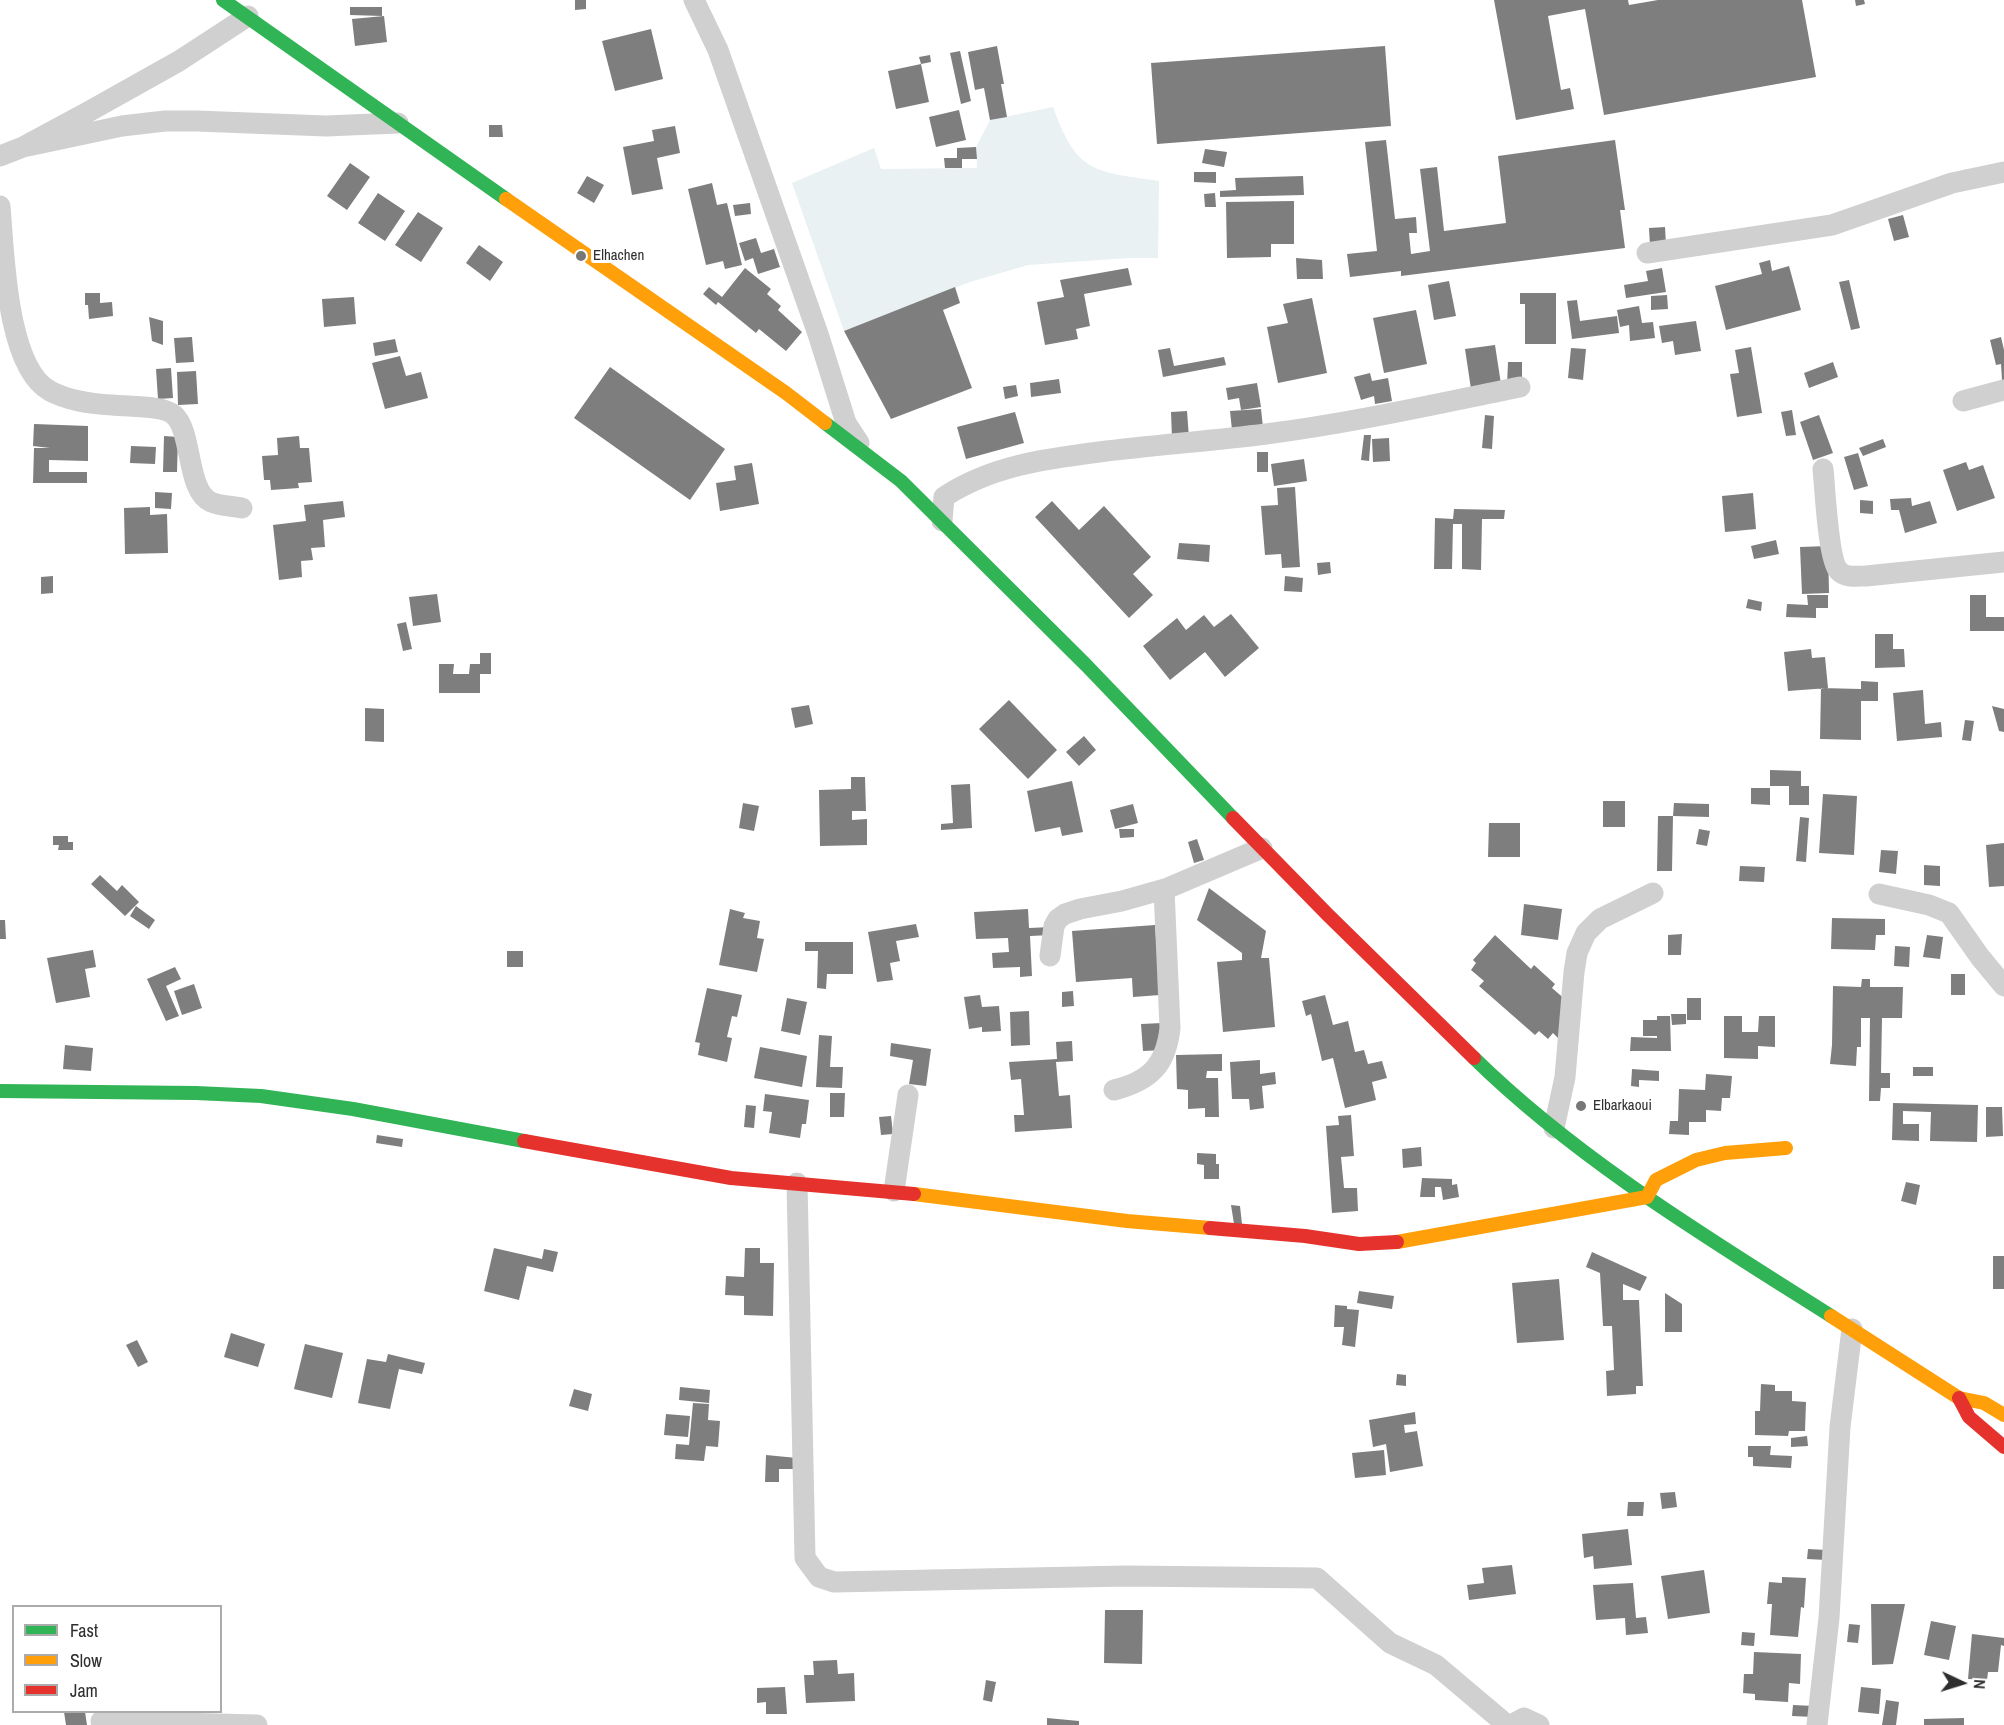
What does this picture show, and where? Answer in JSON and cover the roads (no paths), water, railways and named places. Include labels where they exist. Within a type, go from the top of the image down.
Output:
[{"type":"main road","points":[[223,0],[786,393],[901,481],[1086,665],[1262,848],[1480,1064],[1554,1128],[1647,1197],[1959,1398],[1984,1403],[2004,1415]]},
{"type":"main road","points":[[0,1091],[196,1093],[271,1098],[363,1110],[720,1176],[894,1191],[1126,1221],[1288,1234],[1359,1244],[1408,1241],[1647,1197]]},
{"type":"main road","points":[[1647,1197],[1656,1181],[1676,1168],[1693,1161],[1745,1150],[1786,1148]]},
{"type":"main road","points":[[1959,1398],[1969,1418],[2004,1447]]},
{"type":"street","points":[[694,0],[718,50],[818,334],[846,423],[868,455]]},
{"type":"street","points":[[0,156],[23,147],[179,61],[248,16]]},
{"type":"street","points":[[23,147],[122,126],[165,121],[326,126],[398,123]]},
{"type":"street","points":[[1647,254],[1832,225],[1952,183],[2004,172]]},
{"type":"street","points":[[0,206],[9,298],[15,329],[22,354],[35,378],[49,390],[63,396],[97,404],[160,409],[173,414],[182,428],[196,482],[204,496],[213,503],[242,508]]},
{"type":"street","points":[[942,521],[944,497],[956,489],[986,476],[1034,461],[1266,434],[1355,421],[1520,387]]},
{"type":"street","points":[[1963,401],[2004,390]]},
{"type":"street","points":[[1823,469],[1831,546],[1837,569],[1844,574],[1866,576],[2004,562]]},
{"type":"street","points":[[1050,956],[1054,926],[1065,914],[1164,889],[1262,848]]},
{"type":"street","points":[[1114,1090],[1131,1086],[1154,1070],[1167,1047],[1170,1028],[1164,889]]},
{"type":"street","points":[[1554,1128],[1565,1077],[1574,972],[1581,942],[1593,924],[1600,919],[1653,893]]},
{"type":"street","points":[[1879,894],[1929,905],[1949,913],[1985,964],[2004,986]]},
{"type":"street","points":[[894,1191],[908,1095]]},
{"type":"street","points":[[797,1183],[805,1558],[819,1577],[834,1582],[1126,1576],[1317,1578],[1390,1642],[1436,1665],[1507,1725]]},
{"type":"street","points":[[1817,1725],[1829,1618],[1840,1427],[1852,1329]]},
{"type":"street","points":[[1511,1725],[1524,1718],[1539,1725]]},
{"type":"street","points":[[101,1721],[257,1725]]},
{"type":"place","name":"Elhachen","points":[[581,256]]},
{"type":"place","name":"Elbarkaoui","points":[[1581,1106]]}]
